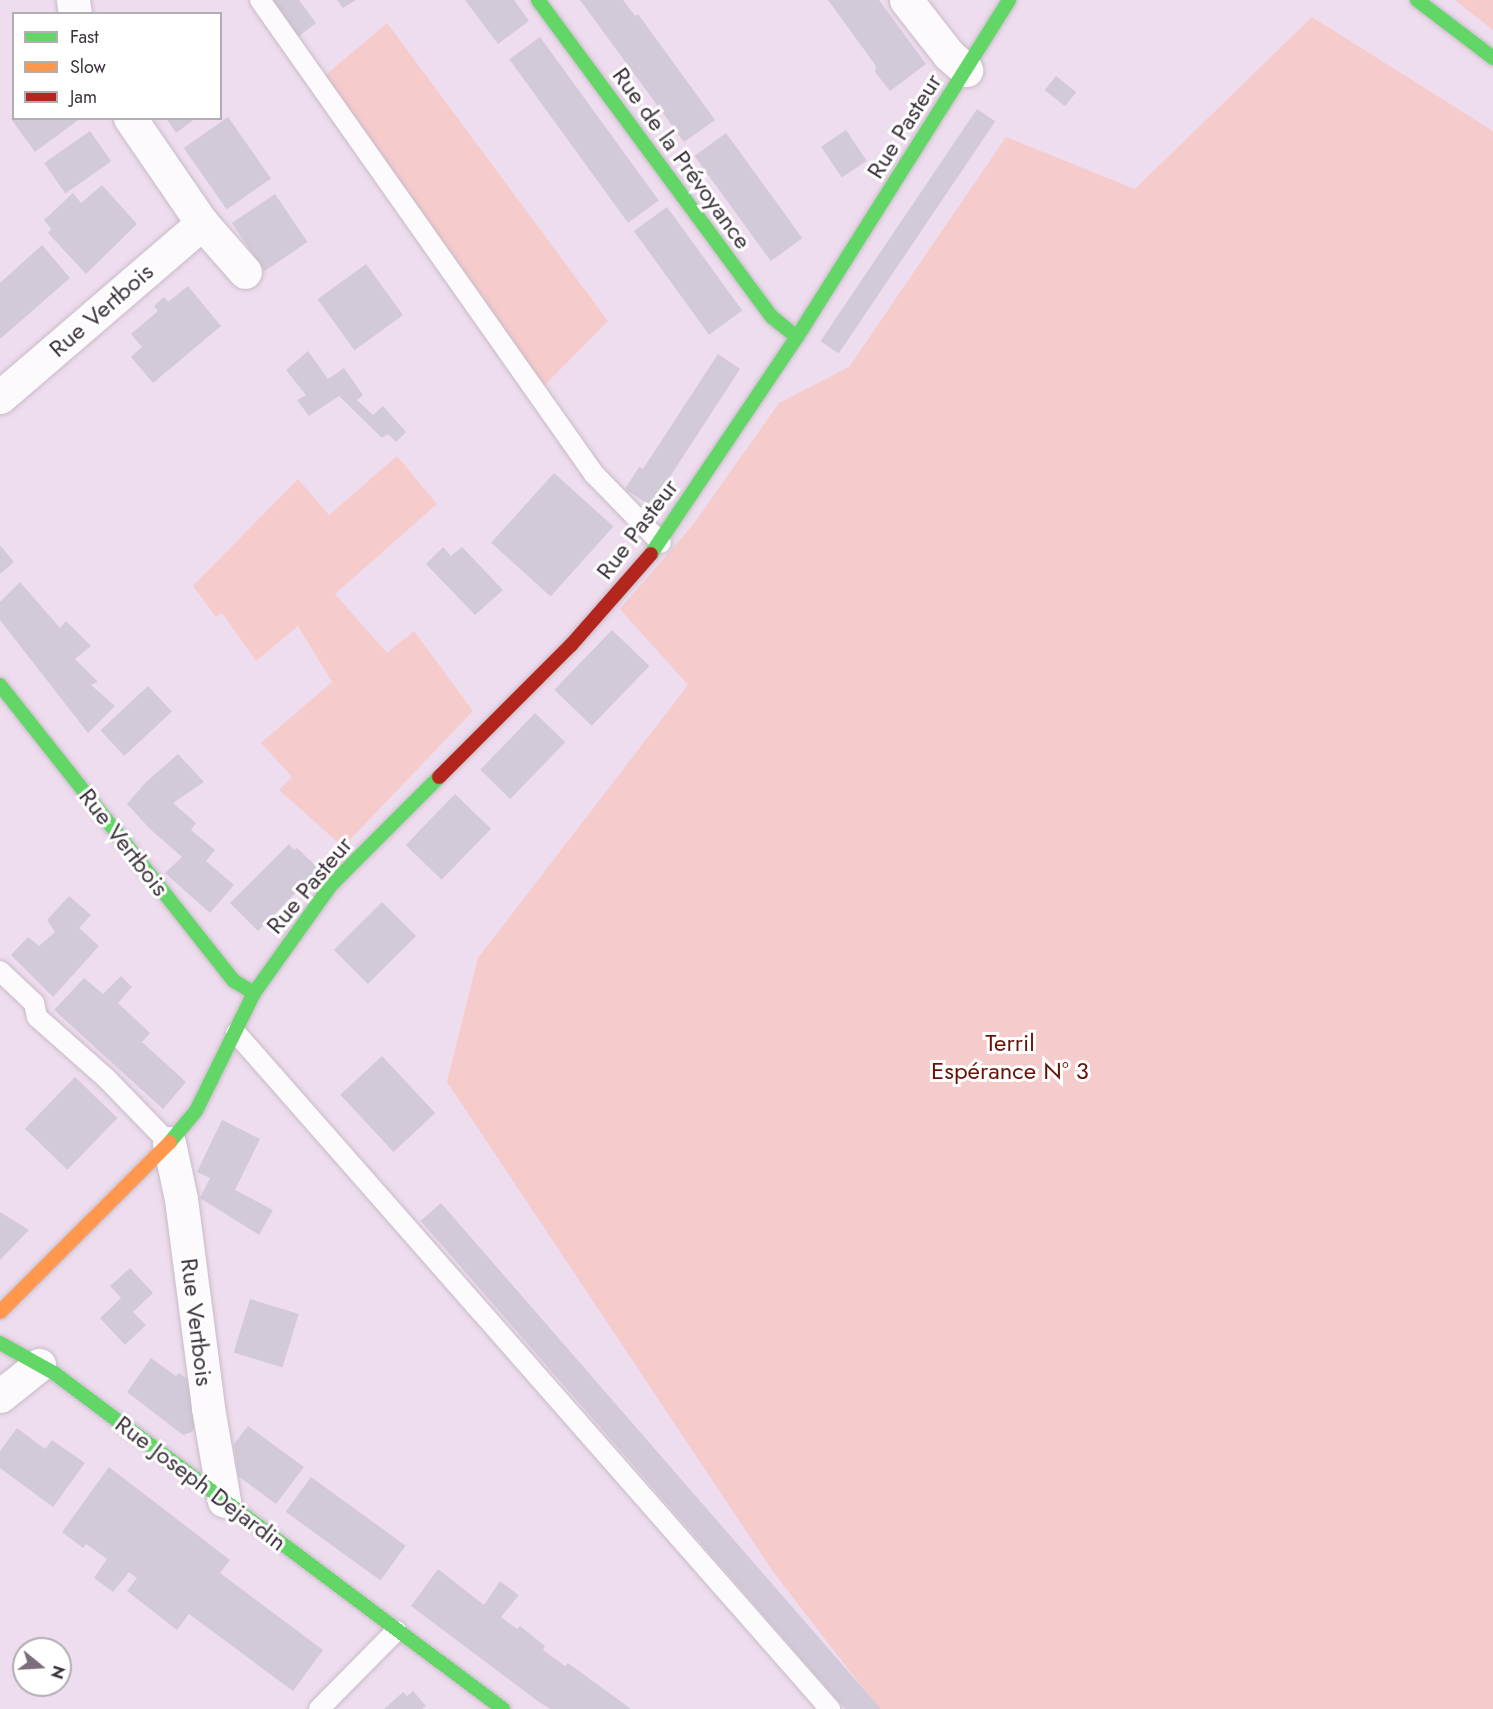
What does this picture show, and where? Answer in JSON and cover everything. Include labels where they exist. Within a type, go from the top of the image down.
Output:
[{"type":"street","name":"Rue de la Prévoyance","points":[[538,0],[772,317],[797,337]]},
{"type":"street","points":[[906,0],[948,55],[966,70]]},
{"type":"street","name":"Rue Pasteur","points":[[236,1033],[254,993],[332,885],[571,645],[661,543],[797,337],[1009,0]]},
{"type":"street","points":[[1417,0],[1493,58]]},
{"type":"street","points":[[131,120],[202,223],[245,272]]},
{"type":"street","name":"Rue Vertbois","points":[[0,397],[202,223]]},
{"type":"street","name":"Rue Vertbois","points":[[0,685],[234,981],[254,993]]},
{"type":"street","points":[[0,1312],[159,1156],[196,1111],[236,1033]]},
{"type":"street","name":"Rue Vertbois","points":[[169,1143],[181,1199],[208,1408],[224,1501]]},
{"type":"street","name":"Rue Joseph Dejardin","points":[[0,1343],[39,1365],[503,1709]]},
{"type":"street","points":[[0,1396],[39,1365]]},
{"type":"lane","points":[[260,0],[594,474],[661,543]]},
{"type":"lane","points":[[0,971],[34,1003],[37,1017],[106,1078],[169,1143]]},
{"type":"lane","points":[[236,1033],[830,1709]]},
{"type":"lane","points":[[319,1709],[396,1631]]},
{"type":"green space","points":[[1455,0],[1493,0],[1493,30]]},
{"type":"green space","name":"Terril Espérance N° 3","points":[[1312,17],[1493,131],[1493,1709],[879,1709],[774,1573],[447,1082],[478,958],[688,685],[620,609],[692,526],[779,403],[849,367],[1006,137],[1135,189]]},
{"type":"green space","points":[[387,23],[608,321],[540,390],[321,79]]},
{"type":"green space","points":[[397,456],[437,504],[335,594],[387,653],[414,631],[473,711],[343,847],[279,790],[292,777],[261,743],[332,682],[298,626],[256,661],[222,613],[216,617],[193,586],[298,479],[329,515]]},
{"type":"building","points":[[269,0],[299,0],[316,23],[298,37]]},
{"type":"building","points":[[337,0],[356,0],[343,8]]},
{"type":"building","points":[[465,0],[514,0],[529,21],[498,44]]},
{"type":"building","points":[[580,0],[623,0],[635,16],[638,14],[715,120],[684,142]]},
{"type":"building","points":[[828,0],[879,0],[926,64],[890,91],[875,72],[876,66]]},
{"type":"building","points":[[540,37],[659,200],[628,223],[509,59]]},
{"type":"building","points":[[1056,76],[1076,92],[1065,106],[1045,90]]},
{"type":"building","points":[[977,109],[995,121],[839,353],[820,341]]},
{"type":"building","points":[[228,117],[271,178],[227,209],[184,148]]},
{"type":"building","points":[[12,120],[78,120],[35,152]]},
{"type":"building","points":[[167,120],[193,120],[176,133]]},
{"type":"building","points":[[846,130],[867,161],[842,177],[821,147]]},
{"type":"building","points":[[90,131],[111,161],[65,193],[44,163]]},
{"type":"building","points":[[726,133],[802,238],[771,261],[694,156]]},
{"type":"building","points":[[102,185],[137,224],[86,274],[48,233],[51,229],[44,220],[73,193],[81,203]]},
{"type":"building","points":[[275,194],[307,242],[264,271],[232,223]]},
{"type":"building","points":[[667,207],[742,311],[709,335],[634,231]]},
{"type":"building","points":[[42,245],[70,278],[0,339],[0,283]]},
{"type":"building","points":[[366,264],[403,315],[354,350],[317,299]]},
{"type":"building","points":[[188,286],[221,326],[153,383],[131,357],[142,347],[131,334],[158,311],[154,306],[164,297],[168,302]]},
{"type":"building","points":[[308,351],[328,379],[344,368],[363,395],[357,400],[373,415],[383,406],[406,432],[396,442],[388,434],[382,438],[339,396],[309,416],[297,400],[306,395],[286,370]]},
{"type":"building","points":[[718,354],[740,369],[651,506],[625,489],[639,467],[643,469]]},
{"type":"building","points":[[554,473],[613,527],[551,596],[491,543]]},
{"type":"building","points":[[0,545],[14,562],[0,574]]},
{"type":"building","points":[[443,547],[451,556],[462,547],[503,590],[475,615],[426,564]]},
{"type":"building","points":[[20,582],[60,628],[66,621],[91,646],[75,659],[98,682],[91,685],[115,706],[88,733],[0,620],[0,602]]},
{"type":"building","points":[[612,630],[649,666],[592,726],[554,690]]},
{"type":"building","points":[[148,686],[172,712],[124,756],[100,730]]},
{"type":"building","points":[[535,713],[565,742],[510,799],[480,770]]},
{"type":"building","points":[[178,754],[204,782],[173,803],[196,823],[191,830],[215,850],[206,861],[234,885],[210,913],[165,873],[182,857],[149,828],[127,804],[146,782]]},
{"type":"building","points":[[455,794],[491,829],[442,880],[406,845]]},
{"type":"building","points":[[289,844],[294,850],[297,848],[319,869],[258,931],[230,903]]},
{"type":"building","points":[[69,896],[91,915],[79,928],[99,946],[53,997],[11,955],[28,937],[39,946],[55,932],[47,920]]},
{"type":"building","points":[[382,902],[416,936],[368,984],[334,950]]},
{"type":"building","points":[[121,976],[132,987],[118,1003],[150,1033],[142,1042],[186,1082],[163,1109],[54,1010],[84,978],[103,994]]},
{"type":"building","points":[[382,1056],[435,1113],[394,1152],[340,1095]]},
{"type":"building","points":[[75,1077],[117,1118],[67,1170],[25,1129]]},
{"type":"building","points":[[222,1120],[260,1139],[235,1190],[273,1210],[259,1235],[200,1198],[210,1178],[197,1172]]},
{"type":"building","points":[[441,1203],[881,1709],[845,1709],[421,1221]]},
{"type":"building","points":[[0,1212],[29,1230],[0,1260]]},
{"type":"building","points":[[130,1268],[153,1293],[133,1312],[146,1325],[125,1345],[100,1318],[121,1298],[110,1286]]},
{"type":"building","points":[[250,1299],[299,1314],[282,1367],[234,1353]]},
{"type":"building","points":[[151,1358],[176,1376],[179,1373],[197,1386],[202,1410],[192,1432],[183,1435],[127,1392]]},
{"type":"building","points":[[248,1426],[304,1467],[276,1504],[238,1476],[234,1444]]},
{"type":"building","points":[[17,1428],[45,1449],[52,1440],[85,1463],[53,1507],[0,1468],[0,1451]]},
{"type":"building","points":[[109,1467],[230,1560],[220,1573],[323,1650],[293,1691],[189,1614],[177,1630],[127,1591],[137,1578],[129,1572],[113,1592],[94,1578],[107,1559],[86,1544],[83,1548],[62,1532]]},
{"type":"building","points":[[311,1477],[406,1546],[380,1581],[286,1512]]},
{"type":"building","points":[[438,1569],[484,1605],[500,1581],[519,1595],[501,1617],[517,1629],[520,1626],[545,1646],[543,1650],[565,1666],[568,1663],[631,1709],[550,1709],[539,1702],[411,1606]]},
{"type":"building","points":[[413,1691],[426,1706],[422,1709],[384,1709],[403,1692],[407,1696]]},
{"type":"traffic: fast","points":[[538,0],[772,317],[797,337]]},
{"type":"traffic: fast","points":[[651,554],[797,337],[1009,0]]},
{"type":"traffic: fast","points":[[1417,0],[1493,58]]},
{"type":"traffic: fast","points":[[0,685],[234,981],[254,993]]},
{"type":"traffic: fast","points":[[170,1142],[196,1111],[254,993],[331,885],[439,777]]},
{"type":"traffic: fast","points":[[0,1343],[54,1373],[503,1709]]},
{"type":"traffic: slow","points":[[0,1312],[170,1142]]},
{"type":"traffic: jam","points":[[439,777],[571,645],[651,554]]}]
